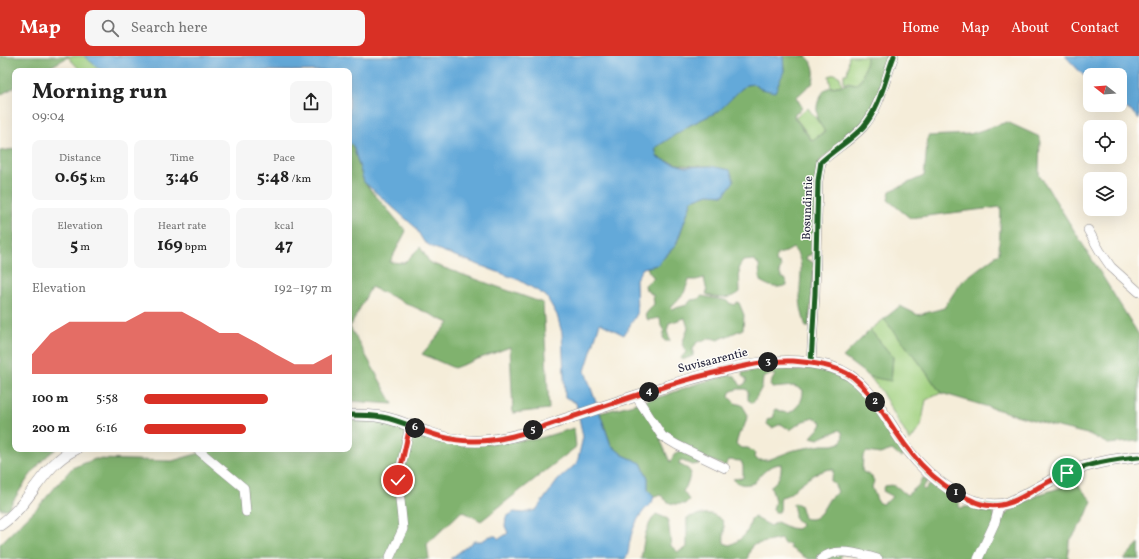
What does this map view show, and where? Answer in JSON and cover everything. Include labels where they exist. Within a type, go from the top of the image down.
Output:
[{"type":"street","name":"Bosundintie","points":[[811,363],[816,294],[818,181],[821,162],[857,133],[869,119],[879,98],[894,56]]},
{"type":"street","points":[[1088,230],[1111,267],[1139,292]]},
{"type":"street","name":"Suvisaarentie","points":[[352,415],[383,417],[449,439],[479,441],[514,436],[690,379],[752,364],[778,361],[811,363],[841,371],[851,376],[860,383],[872,398],[907,449],[919,463],[958,494],[974,502],[985,505],[999,506],[1008,503],[1079,468],[1109,461],[1139,457]]},
{"type":"street","points":[[636,396],[662,436],[677,445],[725,468]]},
{"type":"street","points":[[389,559],[403,528],[398,480],[410,426]]},
{"type":"street","points":[[0,525],[14,515],[51,466],[61,457],[70,452]]},
{"type":"street","points":[[200,452],[244,488],[246,512]]},
{"type":"street","points":[[978,559],[995,522],[999,506]]},
{"type":"street","points":[[822,559],[826,555],[840,552],[860,554],[878,559]]},
{"type":"green space","points":[[0,56],[68,56],[48,68],[12,68],[12,89],[0,95]]},
{"type":"green space","points":[[122,56],[120,68],[78,68],[68,57]]},
{"type":"green space","points":[[783,56],[806,56],[813,66],[814,77],[812,84],[796,97],[802,107],[795,113],[794,117],[812,141],[825,132],[817,119],[817,104],[824,92],[829,88],[849,83],[856,84],[862,79],[867,56],[887,56],[889,61],[870,116],[820,161],[813,254],[807,256],[806,259],[814,263],[809,327],[806,327],[801,304],[801,264],[797,253],[793,248],[786,252],[777,254],[776,262],[780,264],[781,268],[779,272],[782,278],[786,280],[787,285],[773,287],[760,281],[759,265],[754,260],[743,261],[739,267],[740,292],[736,295],[723,298],[710,296],[706,294],[707,292],[704,278],[689,280],[684,293],[671,307],[672,309],[687,305],[691,300],[698,299],[702,296],[728,301],[729,303],[735,305],[737,302],[739,303],[744,315],[743,329],[718,340],[711,338],[697,342],[693,349],[693,356],[682,360],[681,358],[686,352],[682,344],[688,328],[685,318],[669,323],[667,331],[670,341],[665,341],[660,318],[648,320],[645,315],[654,304],[653,295],[646,290],[645,285],[654,278],[647,267],[657,265],[676,245],[692,200],[708,194],[724,195],[710,166],[689,166],[677,164],[657,157],[655,148],[690,125],[719,111],[746,85],[753,84],[761,89],[784,71]]},
{"type":"green space","points":[[849,56],[867,56],[862,79],[856,84],[848,82],[844,84],[844,74],[847,74]]},
{"type":"green space","points":[[835,74],[840,77],[842,85],[831,87],[829,76]]},
{"type":"green space","points":[[808,108],[825,131],[812,140],[795,117]]},
{"type":"green space","points":[[1007,122],[1040,137],[1039,174],[1139,335],[1139,441],[1108,444],[1091,435],[1050,425],[941,393],[918,361],[884,319],[900,306],[918,315],[944,308],[961,282],[999,253],[1001,207],[910,218],[888,200],[890,191],[924,176],[928,136],[970,134]]},
{"type":"green space","points":[[352,145],[364,182],[406,231],[390,262],[404,263],[420,247],[430,263],[543,303],[549,409],[513,413],[510,347],[454,368],[422,354],[449,323],[371,287],[352,323]]},
{"type":"green space","points":[[12,149],[12,452],[52,452],[35,468],[8,509],[0,509],[0,151]]},
{"type":"green space","points":[[884,319],[918,361],[941,393],[926,400],[921,426],[910,441],[881,391],[870,377],[891,380],[893,357],[870,330]]},
{"type":"green space","points":[[870,330],[893,357],[891,381],[870,377],[843,357]]},
{"type":"green space","points":[[352,331],[393,404],[352,401]]},
{"type":"green space","points":[[775,366],[789,366],[795,371],[811,368],[838,375],[853,383],[869,402],[903,453],[902,457],[892,450],[880,454],[867,452],[863,456],[862,471],[872,477],[874,481],[872,487],[877,500],[881,504],[888,501],[892,496],[883,491],[885,486],[893,485],[898,487],[907,495],[918,486],[922,478],[925,478],[928,481],[922,488],[924,490],[931,484],[935,485],[959,502],[959,507],[968,507],[991,512],[998,521],[1008,512],[1040,494],[1076,483],[1092,501],[1085,518],[1069,542],[1068,559],[881,559],[842,554],[840,559],[808,559],[790,548],[790,544],[784,544],[781,539],[752,545],[747,559],[641,559],[647,530],[656,514],[668,519],[671,546],[678,552],[687,547],[687,518],[689,517],[708,514],[722,520],[724,526],[724,543],[730,545],[745,535],[751,519],[754,517],[771,526],[777,522],[790,528],[798,529],[801,525],[795,518],[793,504],[795,503],[800,505],[804,518],[809,519],[817,517],[830,498],[838,492],[834,483],[830,481],[833,474],[833,469],[828,469],[815,474],[789,494],[781,497],[780,510],[779,512],[775,512],[773,510],[775,501],[771,486],[779,476],[781,464],[777,464],[769,468],[762,473],[754,483],[738,483],[733,479],[743,478],[743,466],[741,461],[729,460],[725,466],[660,439],[670,462],[674,455],[680,450],[701,460],[699,464],[692,465],[680,460],[679,464],[688,469],[691,473],[683,491],[689,500],[685,504],[672,504],[661,496],[654,496],[648,490],[648,478],[641,463],[623,455],[611,445],[600,413],[663,396],[699,383],[730,375],[735,376],[741,386],[746,383],[746,379],[742,376],[742,373]],"holes":[[[772,374],[775,375],[770,384],[772,388],[794,386],[803,390],[803,394],[795,409],[789,413],[776,409],[774,410],[774,417],[767,420],[767,424],[772,428],[781,424],[790,430],[803,421],[814,418],[822,422],[821,426],[811,437],[818,439],[839,430],[842,432],[843,438],[840,443],[794,450],[768,460],[758,460],[754,457],[755,453],[748,448],[741,448],[736,444],[748,415],[742,405],[735,403],[729,397],[730,392],[737,389],[746,389],[748,392],[748,400],[753,403],[762,387],[763,378]]]},
{"type":"green space","points":[[352,419],[382,419],[462,446],[537,439],[574,428],[576,447],[481,521],[462,511],[427,544],[429,559],[0,559],[0,544],[38,507],[72,468],[95,459],[172,461],[204,452],[352,452]]},
{"type":"green space","points":[[1139,543],[1139,559],[1124,559]]},
{"type":"water","points":[[84,56],[783,56],[784,71],[775,92],[761,89],[753,84],[746,85],[719,111],[690,125],[655,148],[657,157],[686,167],[710,166],[730,170],[734,181],[724,195],[708,194],[692,200],[676,245],[657,265],[643,268],[636,279],[637,314],[624,335],[600,323],[585,371],[611,445],[623,455],[641,463],[648,478],[648,490],[654,496],[652,503],[644,510],[635,525],[629,543],[627,557],[625,559],[450,559],[474,541],[482,541],[490,536],[496,536],[499,539],[508,533],[505,526],[506,517],[514,512],[524,513],[536,510],[558,480],[577,463],[583,437],[576,403],[565,397],[562,333],[557,315],[546,296],[519,280],[434,248],[424,242],[415,227],[364,182],[352,145],[352,68],[98,68]]},
{"type":"water","points":[[1065,56],[1139,56],[1139,119],[1127,109],[1127,68],[1083,68],[1083,75]]},
{"type":"cycle path","points":[[811,363],[815,294],[818,181],[821,162],[853,136],[869,119],[882,93],[894,56]]},
{"type":"cycle path","points":[[352,415],[370,415],[388,418],[435,435],[451,439],[468,441],[493,440],[528,432],[703,375],[767,363],[810,363],[831,367],[844,372],[856,380],[875,401],[907,449],[926,471],[951,490],[965,498],[979,503],[994,505],[1008,503],[1077,469],[1103,462],[1139,457]]},
{"type":"route","points":[[398,480],[410,426],[449,439],[479,441],[503,438],[531,431],[636,396],[715,372],[752,364],[778,361],[811,363],[831,367],[851,376],[867,390],[915,459],[954,492],[974,502],[985,505],[999,506],[1022,497],[1067,473]]}]
